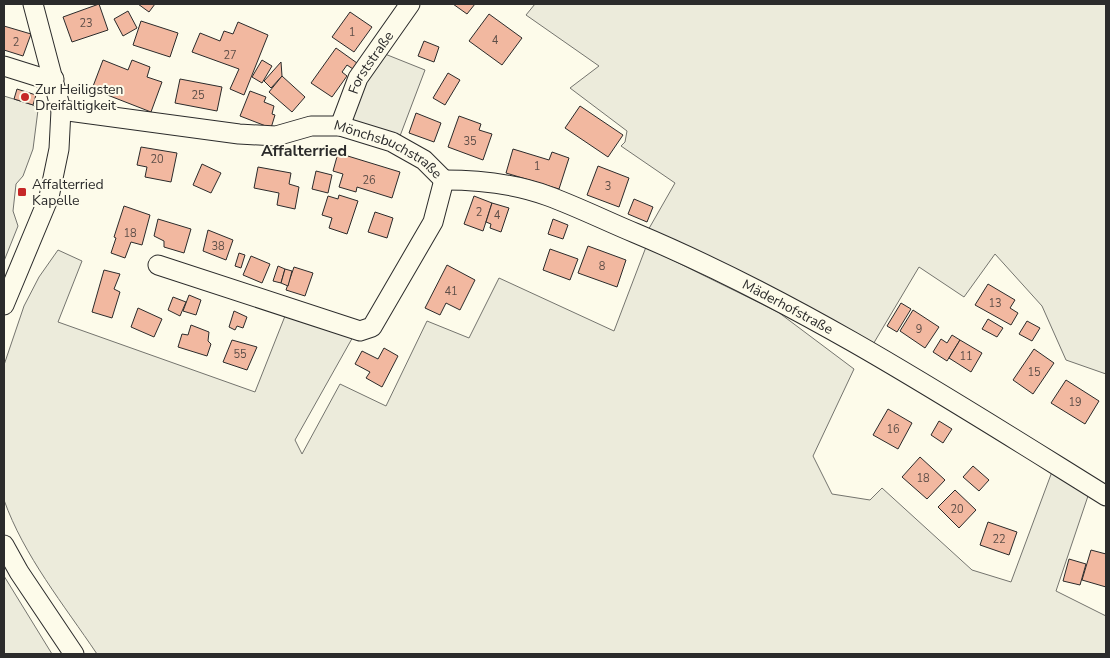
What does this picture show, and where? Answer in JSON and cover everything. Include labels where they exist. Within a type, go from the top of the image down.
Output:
[{"type":"street","points":[[4,305],[49,197],[59,149],[61,110],[33,4]]},
{"type":"street","name":"Forststraße","points":[[340,126],[358,78],[410,4]]},
{"type":"street","points":[[4,66],[40,77],[54,79]]},
{"type":"street","name":"Mönchsbuchstraße","points":[[61,110],[238,134],[276,136],[311,126],[340,126],[392,142],[424,160],[444,180],[433,222],[372,327],[360,331],[158,265]]},
{"type":"street","name":"Mäderhofstraße","points":[[444,180],[474,180],[547,196],[672,248],[788,304],[928,385],[1106,496]]},
{"type":"street","points":[[4,546],[18,572],[74,654]]},
{"type":"shaded area","points":[[535,4],[1106,4],[1106,374],[1066,360],[1042,306],[995,254],[964,297],[919,267],[872,346],[647,232],[675,183],[621,146],[625,142],[627,131],[570,88],[599,66],[526,15]]},
{"type":"shaded area","points":[[380,52],[425,70],[400,136],[348,120]]},
{"type":"shaded area","points":[[4,96],[33,105],[38,110],[33,149],[23,176],[16,184],[13,211],[18,226],[4,261]]},
{"type":"shaded area","points":[[646,247],[778,312],[854,369],[813,456],[832,494],[870,500],[882,488],[972,570],[1011,582],[1053,469],[1089,493],[1056,591],[1106,616],[1106,654],[97,654],[46,580],[12,521],[4,500],[4,365],[24,306],[39,277],[58,250],[82,261],[58,322],[255,392],[287,311],[354,335],[295,440],[302,454],[340,384],[386,406],[427,321],[469,338],[499,278],[614,331]]},
{"type":"shaded area","points":[[4,576],[52,654],[4,654]]},
{"type":"building","points":[[99,4],[108,30],[72,42],[63,17]]},
{"type":"building","points":[[138,4],[155,4],[149,12]]},
{"type":"building","points":[[453,4],[475,4],[467,14]]},
{"type":"building","points":[[128,11],[137,28],[123,36],[114,19]]},
{"type":"building","points":[[350,12],[372,27],[354,52],[332,37]]},
{"type":"building","points":[[489,14],[522,38],[502,65],[469,41]]},
{"type":"building","points":[[141,21],[178,33],[170,57],[133,45]]},
{"type":"building","points":[[238,22],[268,35],[244,95],[230,89],[239,69],[192,52],[200,33],[220,41],[224,31],[233,34]]},
{"type":"building","points":[[4,26],[31,34],[23,56],[4,50]]},
{"type":"building","points":[[424,41],[439,47],[434,62],[418,56]]},
{"type":"building","points":[[336,48],[357,63],[353,69],[347,65],[342,72],[347,76],[332,97],[311,83]]},
{"type":"building","points":[[103,60],[128,70],[132,60],[150,67],[147,77],[162,82],[151,112],[92,89]]},
{"type":"building","points":[[262,60],[272,66],[262,83],[252,77]]},
{"type":"building","points":[[281,62],[282,76],[271,88],[264,81]]},
{"type":"building","points":[[448,73],[460,80],[445,105],[433,98]]},
{"type":"building","points":[[282,76],[305,97],[292,112],[269,92]]},
{"type":"building","points":[[180,79],[222,87],[217,111],[175,103]]},
{"type":"building","name":"Zur Heiligsten Dreifaltigkeit","points":[[17,89],[36,95],[33,105],[14,99]]},
{"type":"building","points":[[250,91],[266,97],[264,102],[274,106],[272,114],[275,115],[271,128],[240,116]]},
{"type":"building","points":[[580,106],[623,135],[608,157],[565,128]]},
{"type":"building","points":[[416,113],[441,123],[434,142],[409,133]]},
{"type":"building","points":[[459,116],[481,124],[479,130],[492,134],[483,160],[448,147]]},
{"type":"building","points":[[141,147],[177,153],[171,182],[145,177],[147,167],[137,165]]},
{"type":"building","points":[[513,149],[549,160],[552,152],[569,158],[559,189],[506,173]]},
{"type":"building","points":[[338,153],[400,172],[392,198],[357,187],[356,192],[339,187],[343,174],[333,171]]},
{"type":"building","points":[[202,164],[221,173],[211,193],[193,185]]},
{"type":"building","points":[[598,166],[629,178],[619,207],[587,195]]},
{"type":"building","points":[[258,167],[291,173],[289,184],[299,187],[295,209],[277,205],[279,193],[254,188]]},
{"type":"building","points":[[316,171],[332,175],[328,193],[312,189]]},
{"type":"building","points":[[339,195],[358,201],[347,234],[329,228],[332,218],[322,215],[328,196],[338,199]]},
{"type":"building","points":[[474,196],[492,203],[483,231],[464,224]]},
{"type":"building","points":[[634,199],[653,207],[647,222],[628,214]]},
{"type":"building","points":[[492,203],[509,208],[501,232],[490,228],[491,224],[486,222]]},
{"type":"building","points":[[124,206],[150,215],[142,245],[131,242],[125,258],[111,253]]},
{"type":"building","points":[[375,212],[393,218],[387,238],[368,232]]},
{"type":"building","points":[[158,219],[191,229],[184,253],[164,247],[164,241],[154,236]]},
{"type":"building","points":[[553,219],[568,225],[563,239],[548,234]]},
{"type":"building","points":[[208,230],[233,240],[226,260],[203,251]]},
{"type":"building","points":[[588,246],[626,260],[617,287],[578,273]]},
{"type":"building","points":[[550,249],[578,259],[570,280],[543,270]]},
{"type":"building","points":[[239,253],[245,255],[241,268],[235,266]]},
{"type":"building","points":[[251,256],[270,264],[262,283],[243,275]]},
{"type":"building","points":[[447,265],[475,280],[460,310],[446,303],[440,315],[425,308]]},
{"type":"building","points":[[278,266],[285,269],[281,283],[273,281]]},
{"type":"building","points":[[294,267],[313,273],[305,296],[286,290]]},
{"type":"building","points":[[285,269],[292,271],[288,286],[281,283]]},
{"type":"building","points":[[104,270],[120,274],[114,289],[120,292],[112,318],[92,312]]},
{"type":"building","points":[[988,284],[1015,300],[1010,308],[1018,313],[1011,325],[975,305]]},
{"type":"building","points":[[189,295],[201,300],[196,315],[183,311]]},
{"type":"building","points":[[173,297],[186,302],[180,316],[168,310]]},
{"type":"building","points":[[901,303],[911,309],[897,332],[887,326]]},
{"type":"building","points":[[138,308],[162,319],[154,337],[131,327]]},
{"type":"building","points":[[913,310],[939,327],[925,348],[900,331]]},
{"type":"building","points":[[234,311],[247,317],[243,328],[237,326],[235,330],[229,327]]},
{"type":"building","points":[[988,319],[1003,328],[997,337],[982,329]]},
{"type":"building","points":[[1027,321],[1040,328],[1032,341],[1019,334]]},
{"type":"building","points":[[191,325],[209,332],[208,341],[211,344],[207,356],[178,347],[182,334],[188,335]]},
{"type":"building","points":[[952,335],[960,340],[947,361],[933,352],[941,339],[947,343]]},
{"type":"building","points":[[232,340],[257,347],[247,370],[223,362]]},
{"type":"building","points":[[960,340],[982,353],[971,372],[949,358]]},
{"type":"building","points":[[384,348],[398,356],[382,387],[366,378],[370,372],[355,364],[362,351],[378,359]]},
{"type":"building","points":[[1034,349],[1054,363],[1033,394],[1013,380]]},
{"type":"building","points":[[1066,380],[1099,401],[1085,424],[1051,403]]},
{"type":"building","points":[[888,409],[912,423],[898,449],[873,435]]},
{"type":"building","points":[[939,421],[952,429],[943,443],[931,435]]},
{"type":"building","points":[[920,457],[945,480],[927,499],[902,477]]},
{"type":"building","points":[[973,466],[989,480],[979,491],[963,477]]},
{"type":"building","points":[[955,490],[976,510],[959,528],[938,507]]},
{"type":"building","points":[[988,522],[1017,532],[1009,555],[980,545]]},
{"type":"building","points":[[1091,550],[1106,554],[1106,587],[1082,580]]},
{"type":"building","points":[[1069,559],[1086,564],[1080,585],[1063,581]]},
{"type":"place","name":"Zur Heiligsten Dreifaltigkeit","points":[[25,97]]},
{"type":"place","name":"Affalterried Kapelle","points":[[22,192]]},
{"type":"district","name":"Affalterried","points":[[304,151]]}]
